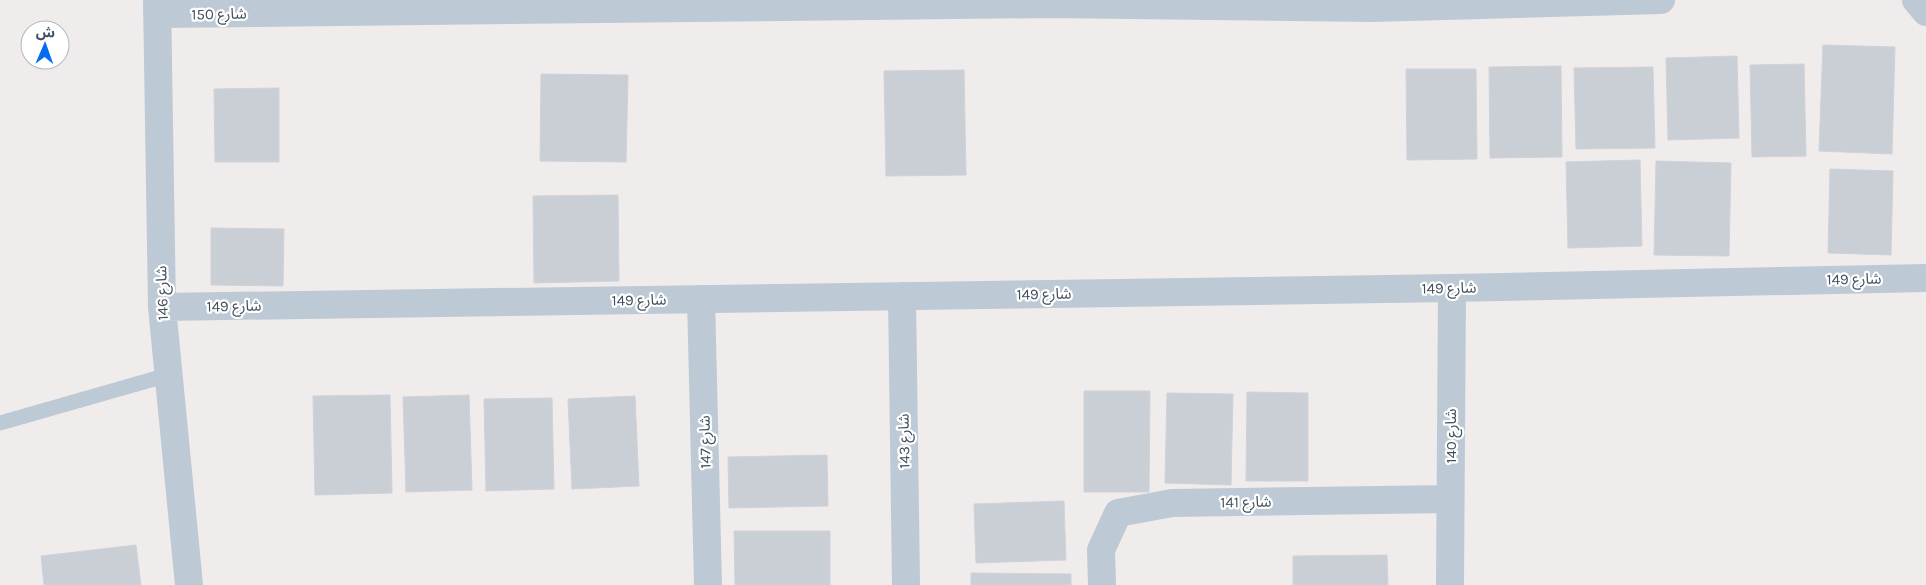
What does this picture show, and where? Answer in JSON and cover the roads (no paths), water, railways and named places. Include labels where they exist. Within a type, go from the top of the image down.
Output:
[{"type":"street","name":"شارع 150","points":[[157,7],[1050,2],[1230,3],[1373,8],[1661,0]]},
{"type":"street","points":[[1916,0],[1926,12]]},
{"type":"street","name":"شارع 146","points":[[157,7],[162,307],[189,585]]},
{"type":"street","name":"شارع 149","points":[[162,307],[1452,288],[1926,278]]},
{"type":"street","name":"شارع 140","points":[[1450,585],[1452,288]]},
{"type":"street","name":"شارع 143","points":[[902,296],[906,585]]},
{"type":"street","name":"شارع 147","points":[[701,299],[708,585]]},
{"type":"street","name":"شارع 141","points":[[1102,585],[1101,550],[1118,514],[1172,503],[1450,499]]},
{"type":"lane","points":[[0,423],[168,376]]}]
